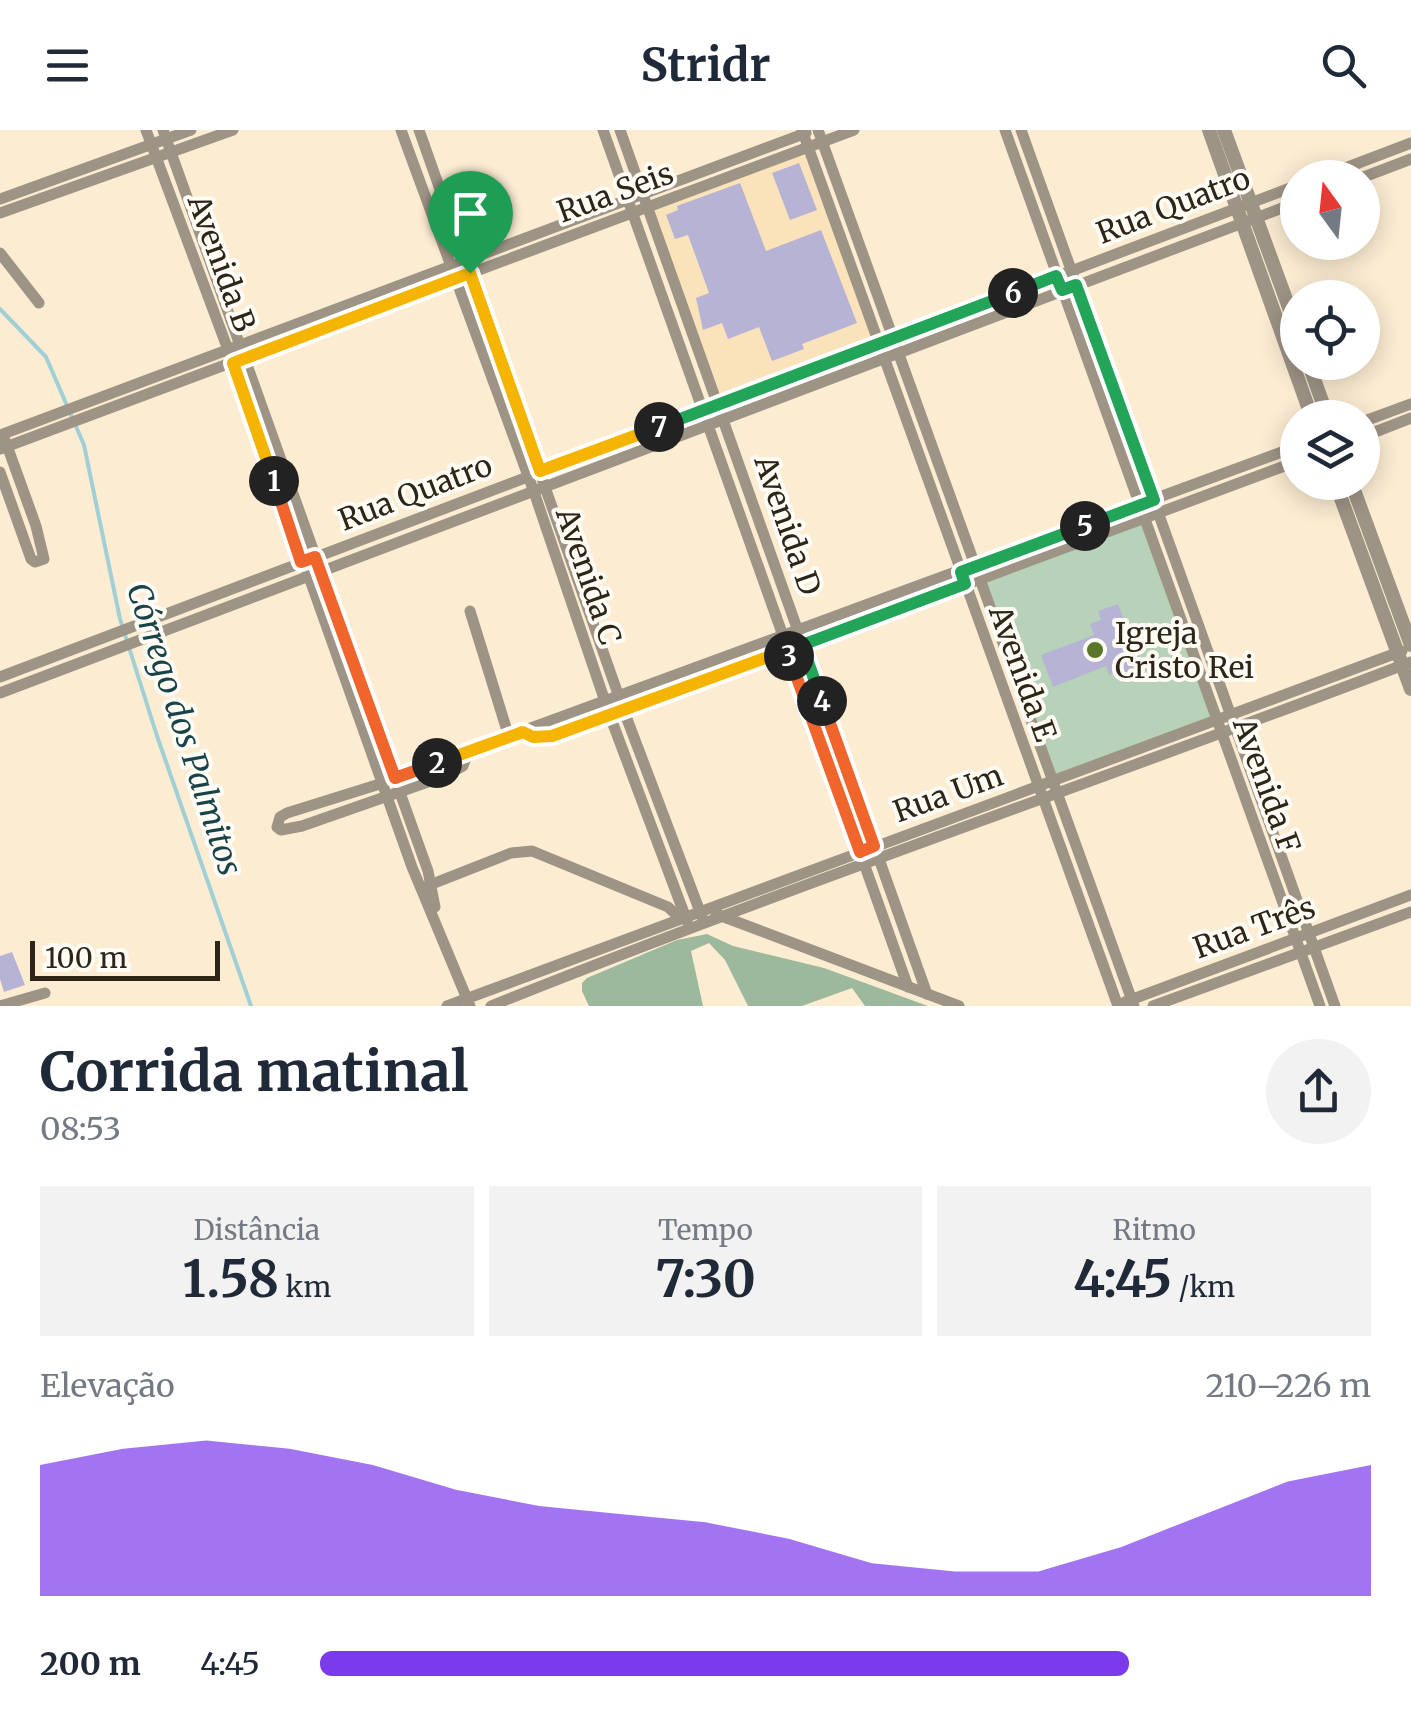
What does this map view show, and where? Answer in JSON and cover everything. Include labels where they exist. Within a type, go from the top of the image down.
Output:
[{"type":"street","name":"Avenida B","points":[[146,130],[233,363],[301,562],[389,781],[401,793],[436,921],[469,1002]]},
{"type":"street","points":[[0,200],[151,145],[165,134],[191,130]]},
{"type":"street","points":[[0,213],[233,130]]},
{"type":"street","name":"Avenida C","points":[[401,130],[504,411],[534,473]]},
{"type":"street","name":"Avenida C","points":[[419,130],[517,405],[540,490],[624,711],[708,914]]},
{"type":"street","name":"Avenida D","points":[[603,130],[908,987]]},
{"type":"street","name":"Avenida D","points":[[620,130],[927,994]]},
{"type":"street","name":"Rua Seis","points":[[2,438],[69,424],[88,410],[242,344],[642,192],[812,133],[854,130]]},
{"type":"street","name":"Avenida F","points":[[1005,130],[1219,726],[1302,936],[1335,1006]]},
{"type":"street","name":"Avenida F","points":[[1020,130],[1233,721],[1302,936]]},
{"type":"street","points":[[1209,130],[1247,213]]},
{"type":"street","points":[[1224,130],[1247,213],[1280,306]]},
{"type":"street","name":"Avenida E","points":[[812,133],[808,148],[1117,1006]]},
{"type":"street","name":"Avenida E","points":[[812,133],[898,354],[1132,1003]]},
{"type":"street","name":"Avenida B","points":[[165,134],[320,571],[389,781],[387,797],[426,886]]},
{"type":"street","points":[[1375,160],[1411,143]]},
{"type":"street","name":"Rua Seis","points":[[2,438],[65,410],[88,410],[247,358],[808,148]]},
{"type":"street","points":[[1380,171],[1411,159]]},
{"type":"street","name":"Rua Quatro","points":[[0,693],[1208,236],[1280,195]]},
{"type":"street","name":"Rua Quatro","points":[[0,676],[1202,221],[1280,206]]},
{"type":"street","points":[[1202,221],[1208,236]]},
{"type":"street","points":[[0,253],[39,303]]},
{"type":"street","points":[[1380,415],[1411,404]]},
{"type":"street","points":[[504,411],[517,405]]},
{"type":"street","points":[[1380,429],[1411,418]]},
{"type":"street","points":[[0,472],[30,556],[35,562],[44,559],[2,438]]},
{"type":"street","points":[[523,732],[533,737],[552,736],[624,711],[802,645],[977,572],[1142,512],[1280,454]]},
{"type":"street","points":[[1156,506],[1280,467]]},
{"type":"street","points":[[276,488],[289,483]]},
{"type":"street","name":"Avenida C","points":[[540,490],[610,716],[685,922]]},
{"type":"street","points":[[1344,500],[1363,536],[1406,655],[1411,690]]},
{"type":"street","points":[[1356,500],[1363,536]]},
{"type":"street","points":[[468,752],[458,770],[401,793],[302,826],[281,830],[277,827],[280,817],[287,813],[389,781],[509,736],[782,637],[963,578]]},
{"type":"street","points":[[470,610],[509,736]]},
{"type":"street","points":[[64,652],[70,666]]},
{"type":"street","name":"Rua Um","points":[[708,914],[874,846],[1233,721],[1406,655]]},
{"type":"street","points":[[1001,684],[1015,679]]},
{"type":"street","name":"Rua Um","points":[[446,1006],[469,1002],[708,914],[865,866],[1043,800],[1219,726]]},
{"type":"street","points":[[1061,850],[1075,845]]},
{"type":"street","points":[[426,886],[511,853],[532,851],[668,908],[685,922]]},
{"type":"street","name":"Rua Três","points":[[1117,1006],[1411,896]]},
{"type":"street","name":"Rua Três","points":[[1153,1006],[1411,912]]},
{"type":"street","points":[[708,914],[960,1006]]},
{"type":"street","name":"Rua Um","points":[[492,1006],[685,922]]},
{"type":"street","name":"Avenida F","points":[[1308,950],[1320,1006]]},
{"type":"street","points":[[0,1006],[44,993]]},
{"type":"shaded area","points":[[806,152],[876,343],[720,403],[654,210]]},
{"type":"green space","points":[[1144,517],[1216,720],[1052,781],[980,579]]},
{"type":"green space","points":[[707,934],[733,946],[824,968],[928,1006],[865,1006],[852,988],[802,1006],[748,1006],[725,960],[709,943],[691,951],[703,1006],[589,1006],[582,991],[587,978],[677,940]]},
{"type":"building","points":[[799,163],[817,210],[790,220],[772,173]]},
{"type":"building","points":[[740,183],[766,251],[821,230],[857,323],[802,344],[804,349],[772,361],[759,327],[728,339],[722,323],[703,330],[696,298],[709,293],[688,235],[675,239],[666,215],[678,210],[677,206]]},
{"type":"building","name":"Igreja Cristo Rei","points":[[1118,604],[1129,632],[1137,629],[1141,642],[1134,645],[1145,674],[1123,683],[1119,671],[1109,675],[1106,666],[1053,687],[1041,655],[1094,635],[1090,624],[1101,620],[1098,611]]},
{"type":"building","points":[[12,952],[25,985],[4,992],[0,956]]},
{"type":"waterway","name":"Córrego dos Palmitos","points":[[0,309],[46,357],[84,445],[120,619],[251,1006]]},
{"type":"place","name":"Igreja Cristo Rei","points":[[1095,650]]},
{"type":"route","points":[[470,273],[540,471],[1056,276],[1062,290],[1076,285],[1154,500],[961,572],[965,584],[802,645],[874,846],[860,852],[787,650],[591,724],[541,738],[523,732],[395,778],[315,557],[301,562],[233,363],[470,273]]}]
